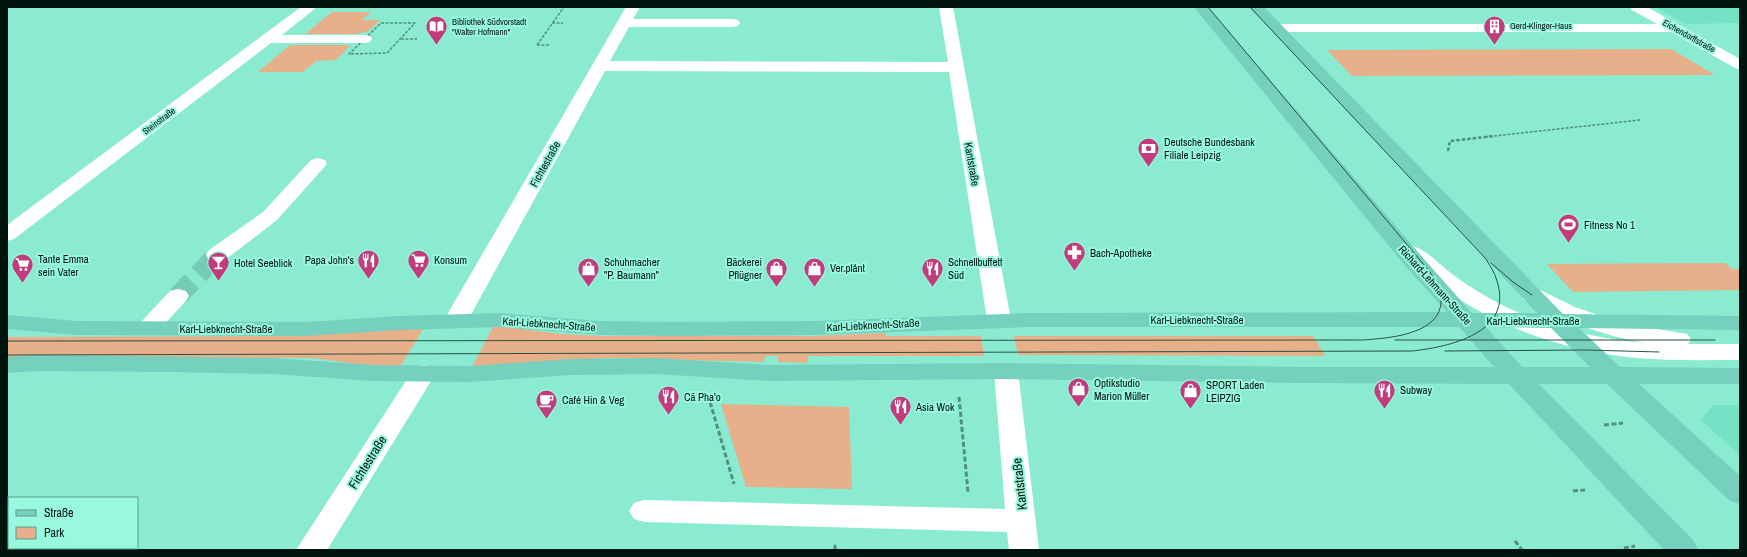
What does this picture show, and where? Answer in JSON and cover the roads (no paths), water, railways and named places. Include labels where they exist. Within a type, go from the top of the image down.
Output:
[{"type":"main road","name":"Richard-Lehmann-Straße","points":[[1201,7],[1385,228],[1515,375],[1683,550]]},
{"type":"main road","points":[[1256,7],[1557,321],[1583,330],[1613,376],[1740,493]]},
{"type":"main road","name":"Karl-Liebknecht-Straße","points":[[7,322],[76,328],[306,329],[456,320],[521,321],[599,328],[681,329],[816,328],[998,320],[1557,321]]},
{"type":"main road","name":"Karl-Liebknecht-Straße","points":[[1583,330],[1740,323]]},
{"type":"main road","points":[[7,365],[39,363],[195,364],[274,366],[374,373],[485,374],[553,368],[613,366],[678,367],[764,373],[1006,371],[1300,376],[1740,376]]},
{"type":"street","name":"Steinstraße","points":[[7,234],[310,7]]},
{"type":"street","name":"Fichtestraße","points":[[456,320],[633,7]]},
{"type":"street","name":"Kantstraße","points":[[946,7],[998,320]]},
{"type":"street","name":"Eichendorffstraße","points":[[1637,7],[1740,65]]},
{"type":"street","points":[[624,23],[733,24]]},
{"type":"street","points":[[1276,28],[1675,28]]},
{"type":"street","points":[[268,39],[365,39]]},
{"type":"street","points":[[599,66],[956,67]]},
{"type":"street","points":[[217,255],[270,216],[318,164]]},
{"type":"street","points":[[1385,228],[1435,272],[1456,287],[1486,306],[1518,321],[1545,331],[1620,330],[1652,336],[1683,339],[1740,340]]},
{"type":"street","points":[[1532,294],[1566,312],[1583,330],[1635,350],[1659,352],[1740,352]]},
{"type":"street","points":[[148,328],[178,296]]},
{"type":"street","name":"Kantstraße","points":[[1006,371],[1024,550]]},
{"type":"street","name":"Fichtestraße","points":[[311,550],[424,373]]},
{"type":"street","points":[[644,511],[1022,521]]},
{"type":"tunnel","points":[[178,296],[217,255]]},
{"type":"tram line","points":[[7,341],[1363,340],[1402,335],[1416,331],[1427,325],[1436,317],[1441,305],[1440,291],[1430,272],[1208,7]]},
{"type":"tram line","points":[[1250,7],[1486,259],[1497,281],[1500,299],[1496,313],[1487,325],[1475,334],[1462,340]]},
{"type":"tram line","points":[[1491,263],[1513,282],[1532,295]]},
{"type":"tram line","points":[[1395,340],[1462,340]]},
{"type":"tram line","points":[[7,355],[1412,351],[1443,346],[1462,340]]},
{"type":"tram line","points":[[1462,340],[1715,340]]},
{"type":"tram line","points":[[1445,351],[1586,350],[1659,352]]},
{"type":"place","name":"Bibliothek Südvorstadt \"Walter Hofmann\"","points":[[436,46]]},
{"type":"place","name":"Gerd-Klinger-Haus","points":[[1495,46]]},
{"type":"place","name":"Deutsche Bundesbank Filiale Leipzig","points":[[1148,168]]},
{"type":"place","name":"Fitness No 1","points":[[1569,244]]},
{"type":"place","name":"Bach-Apotheke","points":[[1074,272]]},
{"type":"place","name":"Papa John's","points":[[369,280]]},
{"type":"place","name":"Konsum","points":[[419,280]]},
{"type":"place","name":"Hotel Seeblick","points":[[219,282]]},
{"type":"place","name":"Tante Emma sein Vater","points":[[23,284]]},
{"type":"place","name":"Schuhmacher \"P. Baumann\"","points":[[589,288]]},
{"type":"place","name":"Bäckerei Pflügner","points":[[777,288]]},
{"type":"place","name":"Ver.plånt","points":[[814,288]]},
{"type":"place","name":"Schnellbuffett Süd","points":[[932,288]]},
{"type":"place","name":"Optikstudio Marion Müller","points":[[1079,408]]},
{"type":"place","name":"SPORT Laden LEIPZIG","points":[[1191,410]]},
{"type":"place","name":"Subway","points":[[1384,410]]},
{"type":"place","name":"Cā Pha'o","points":[[669,416]]},
{"type":"place","name":"Café Hin & Veg","points":[[546,420]]},
{"type":"place","name":"Asia Wok","points":[[901,426]]}]
